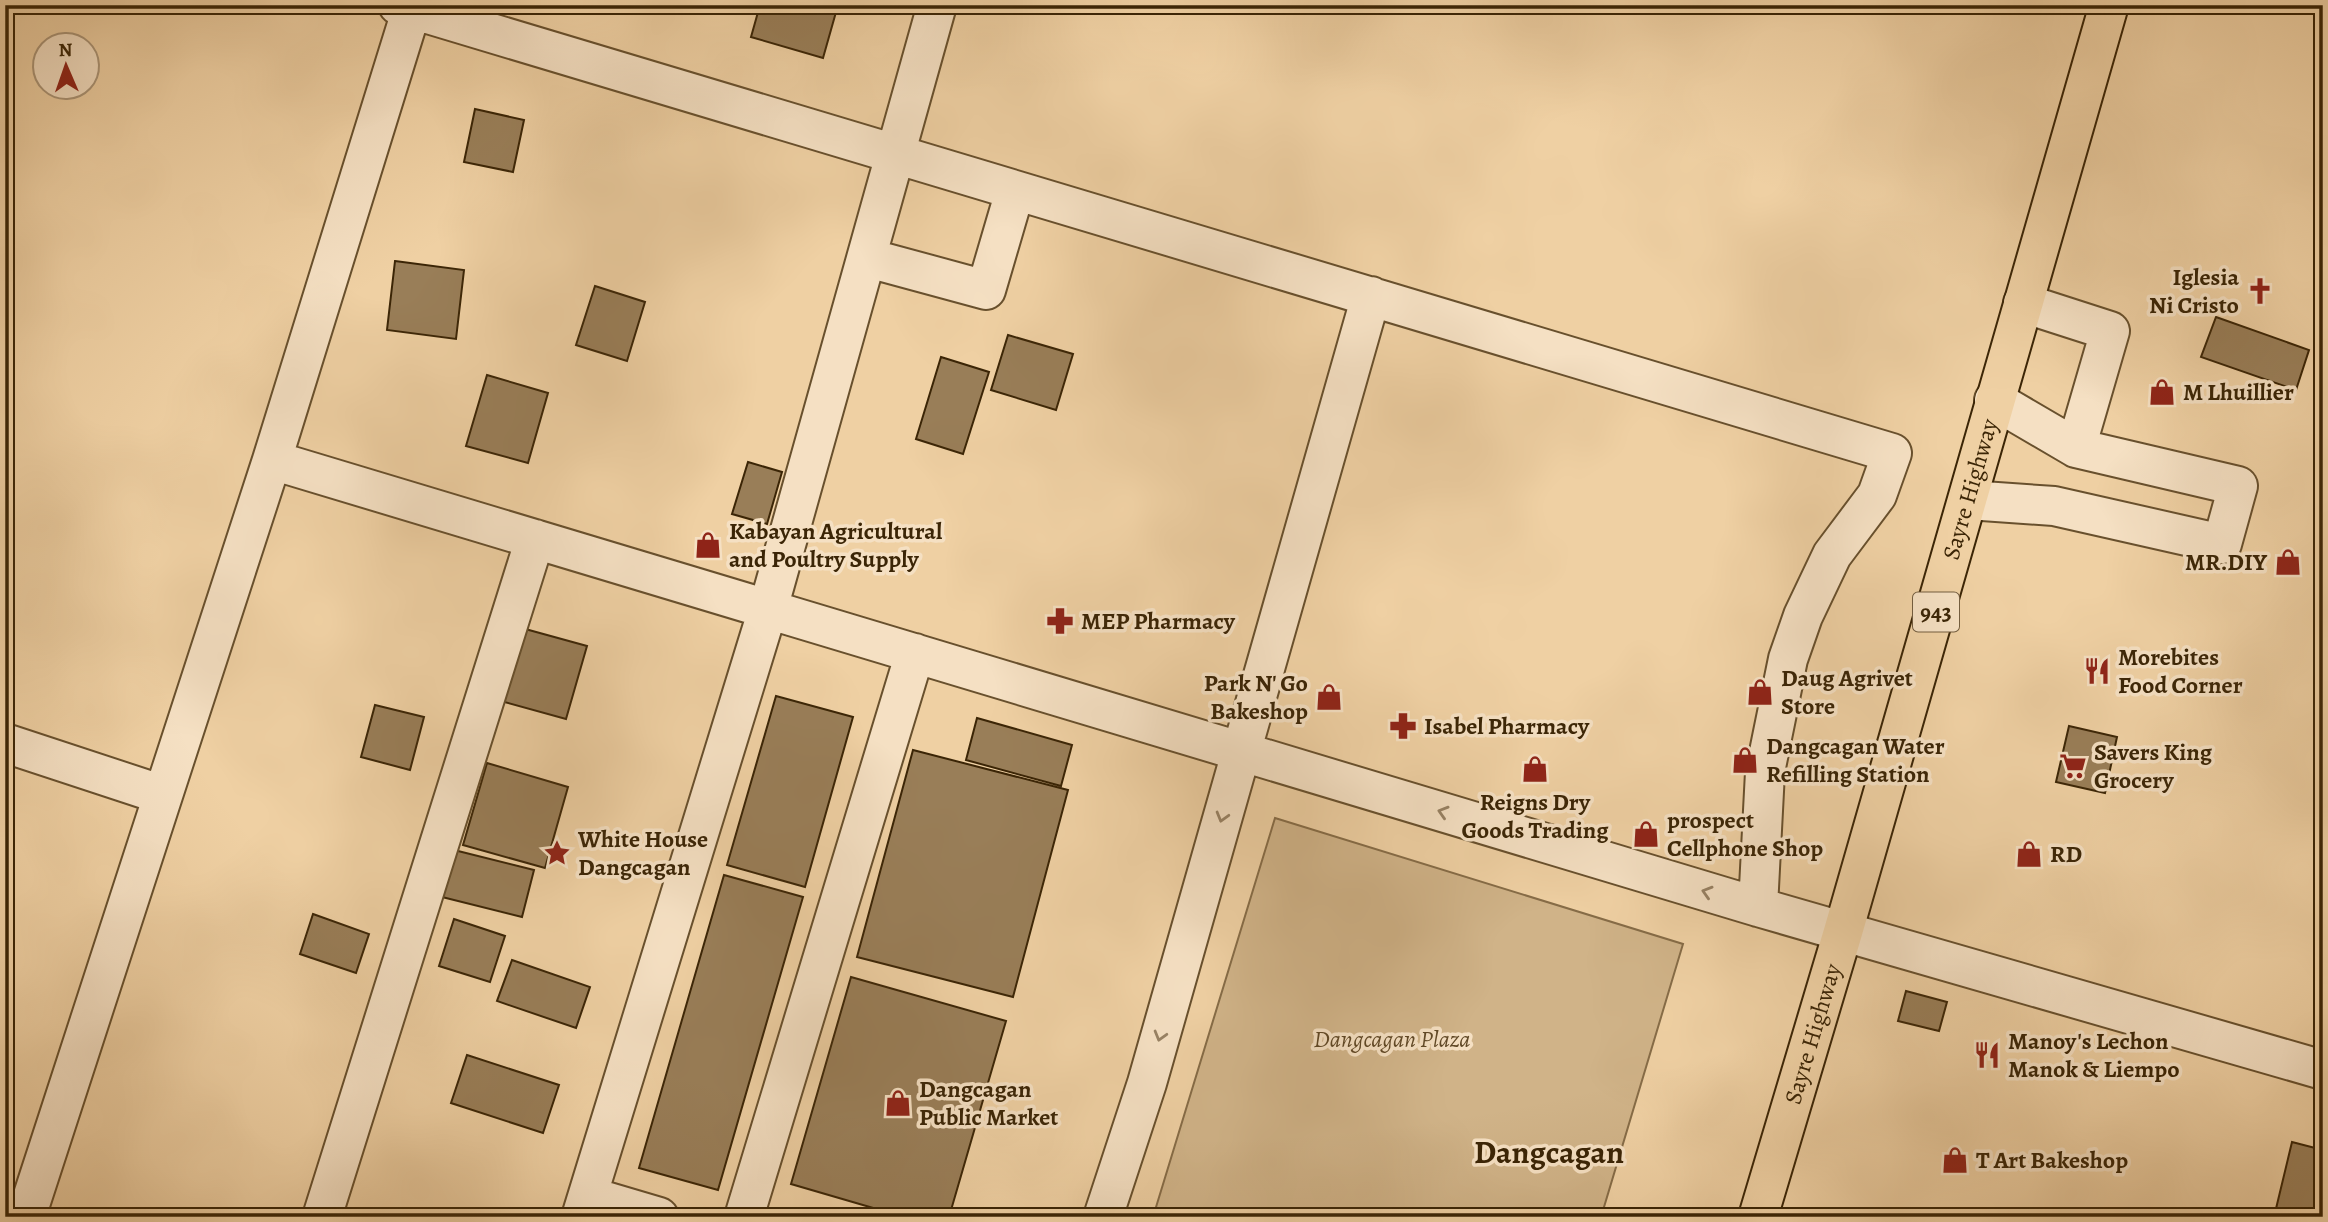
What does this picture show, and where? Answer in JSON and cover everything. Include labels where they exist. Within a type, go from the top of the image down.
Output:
[{"type":"highway","name":"Sayre Highway","points":[[1758,1217],[1843,932],[2109,5]]},
{"type":"street","points":[[659,1217],[585,1206],[768,609],[937,5]]},
{"type":"street","points":[[26,1217],[272,460],[408,7],[1892,453],[1877,495],[1832,555],[1803,615],[1788,659],[1765,772],[1758,907]]},
{"type":"street","points":[[868,258],[986,290],[1015,191]]},
{"type":"street","points":[[1103,1217],[1147,1083],[1371,296]]},
{"type":"street","points":[[2023,303],[2110,331],[2076,449]]},
{"type":"street","points":[[1968,500],[2054,506],[2222,544],[2238,486],[2076,449],[1994,400]]},
{"type":"street","points":[[272,460],[1758,907],[2323,1070]]},
{"type":"street","points":[[322,1217],[536,539]]},
{"type":"street","points":[[744,1217],[915,653]]},
{"type":"street","points":[[5,743],[163,795]]},
{"type":"green space","name":"Dangcagan Plaza","points":[[1275,818],[1683,944],[1601,1217],[1153,1217]]},
{"type":"building","points":[[760,5],[838,5],[823,58],[751,37]]},
{"type":"building","points":[[475,109],[524,120],[513,172],[464,162]]},
{"type":"building","points":[[395,261],[464,270],[456,339],[387,330]]},
{"type":"building","points":[[595,286],[645,302],[627,361],[576,345]]},
{"type":"building","points":[[2216,317],[2309,350],[2296,390],[2201,357]]},
{"type":"building","points":[[1008,335],[1073,354],[1056,410],[991,390]]},
{"type":"building","points":[[941,357],[989,372],[963,454],[916,439]]},
{"type":"building","points":[[487,375],[548,393],[528,463],[466,446]]},
{"type":"building","points":[[748,462],[782,472],[767,524],[732,514]]},
{"type":"building","points":[[518,627],[587,646],[566,719],[497,700]]},
{"type":"building","points":[[776,696],[853,717],[805,887],[727,865]]},
{"type":"building","points":[[375,705],[424,717],[410,770],[361,757]]},
{"type":"building","points":[[977,718],[1072,745],[1061,786],[966,760]]},
{"type":"building","points":[[2069,726],[2117,737],[2105,793],[2056,782]]},
{"type":"building","points":[[913,750],[1068,790],[1013,997],[857,957]]},
{"type":"building","points":[[487,763],[568,787],[545,868],[463,845]]},
{"type":"building","points":[[454,850],[534,870],[522,917],[442,897]]},
{"type":"building","points":[[724,875],[803,897],[718,1190],[639,1168]]},
{"type":"building","points":[[313,914],[369,934],[356,973],[300,954]]},
{"type":"building","points":[[454,919],[505,936],[490,982],[439,966]]},
{"type":"building","points":[[512,960],[590,987],[576,1028],[497,1001]]},
{"type":"building","name":"Dangcagan Public Market","points":[[851,977],[1006,1021],[949,1217],[904,1217],[791,1184]]},
{"type":"building","points":[[1906,991],[1947,1002],[1939,1031],[1898,1021]]},
{"type":"building","points":[[467,1055],[559,1085],[543,1133],[451,1103]]},
{"type":"building","points":[[2292,1142],[2323,1150],[2323,1217],[2274,1217]]},
{"type":"place","name":"Iglesia Ni Cristo","points":[[2260,291]]},
{"type":"place","name":"M Lhuillier","points":[[2162,392]]},
{"type":"place","name":"Kabayan Agricultural and Poultry Supply","points":[[708,545]]},
{"type":"place","name":"MR.DIY","points":[[2288,562]]},
{"type":"place","name":"MEP Pharmacy","points":[[1060,621]]},
{"type":"place","name":"Morebites Food Corner","points":[[2097,671]]},
{"type":"place","name":"Daug Agrivet Store","points":[[1760,692]]},
{"type":"place","name":"Park N' Go Bakeshop","points":[[1329,697]]},
{"type":"place","name":"Isabel Pharmacy","points":[[1403,726]]},
{"type":"place","name":"Dangcagan Water Refilling Station","points":[[1745,760]]},
{"type":"place","name":"Savers King Grocery","points":[[2073,766]]},
{"type":"place","name":"Reigns Dry Goods Trading","points":[[1535,769]]},
{"type":"place","name":"prospect Cellphone Shop","points":[[1646,834]]},
{"type":"place","name":"White House Dangcagan","points":[[557,853]]},
{"type":"place","name":"RD","points":[[2029,854]]},
{"type":"place","name":"Manoy's Lechon Manok & Liempo","points":[[1987,1055]]},
{"type":"place","name":"Dangcagan Public Market","points":[[898,1103]]},
{"type":"place","name":"T Art Bakeshop","points":[[1955,1160]]},
{"type":"district","name":"Dangcagan","points":[[1549,1152]]}]
